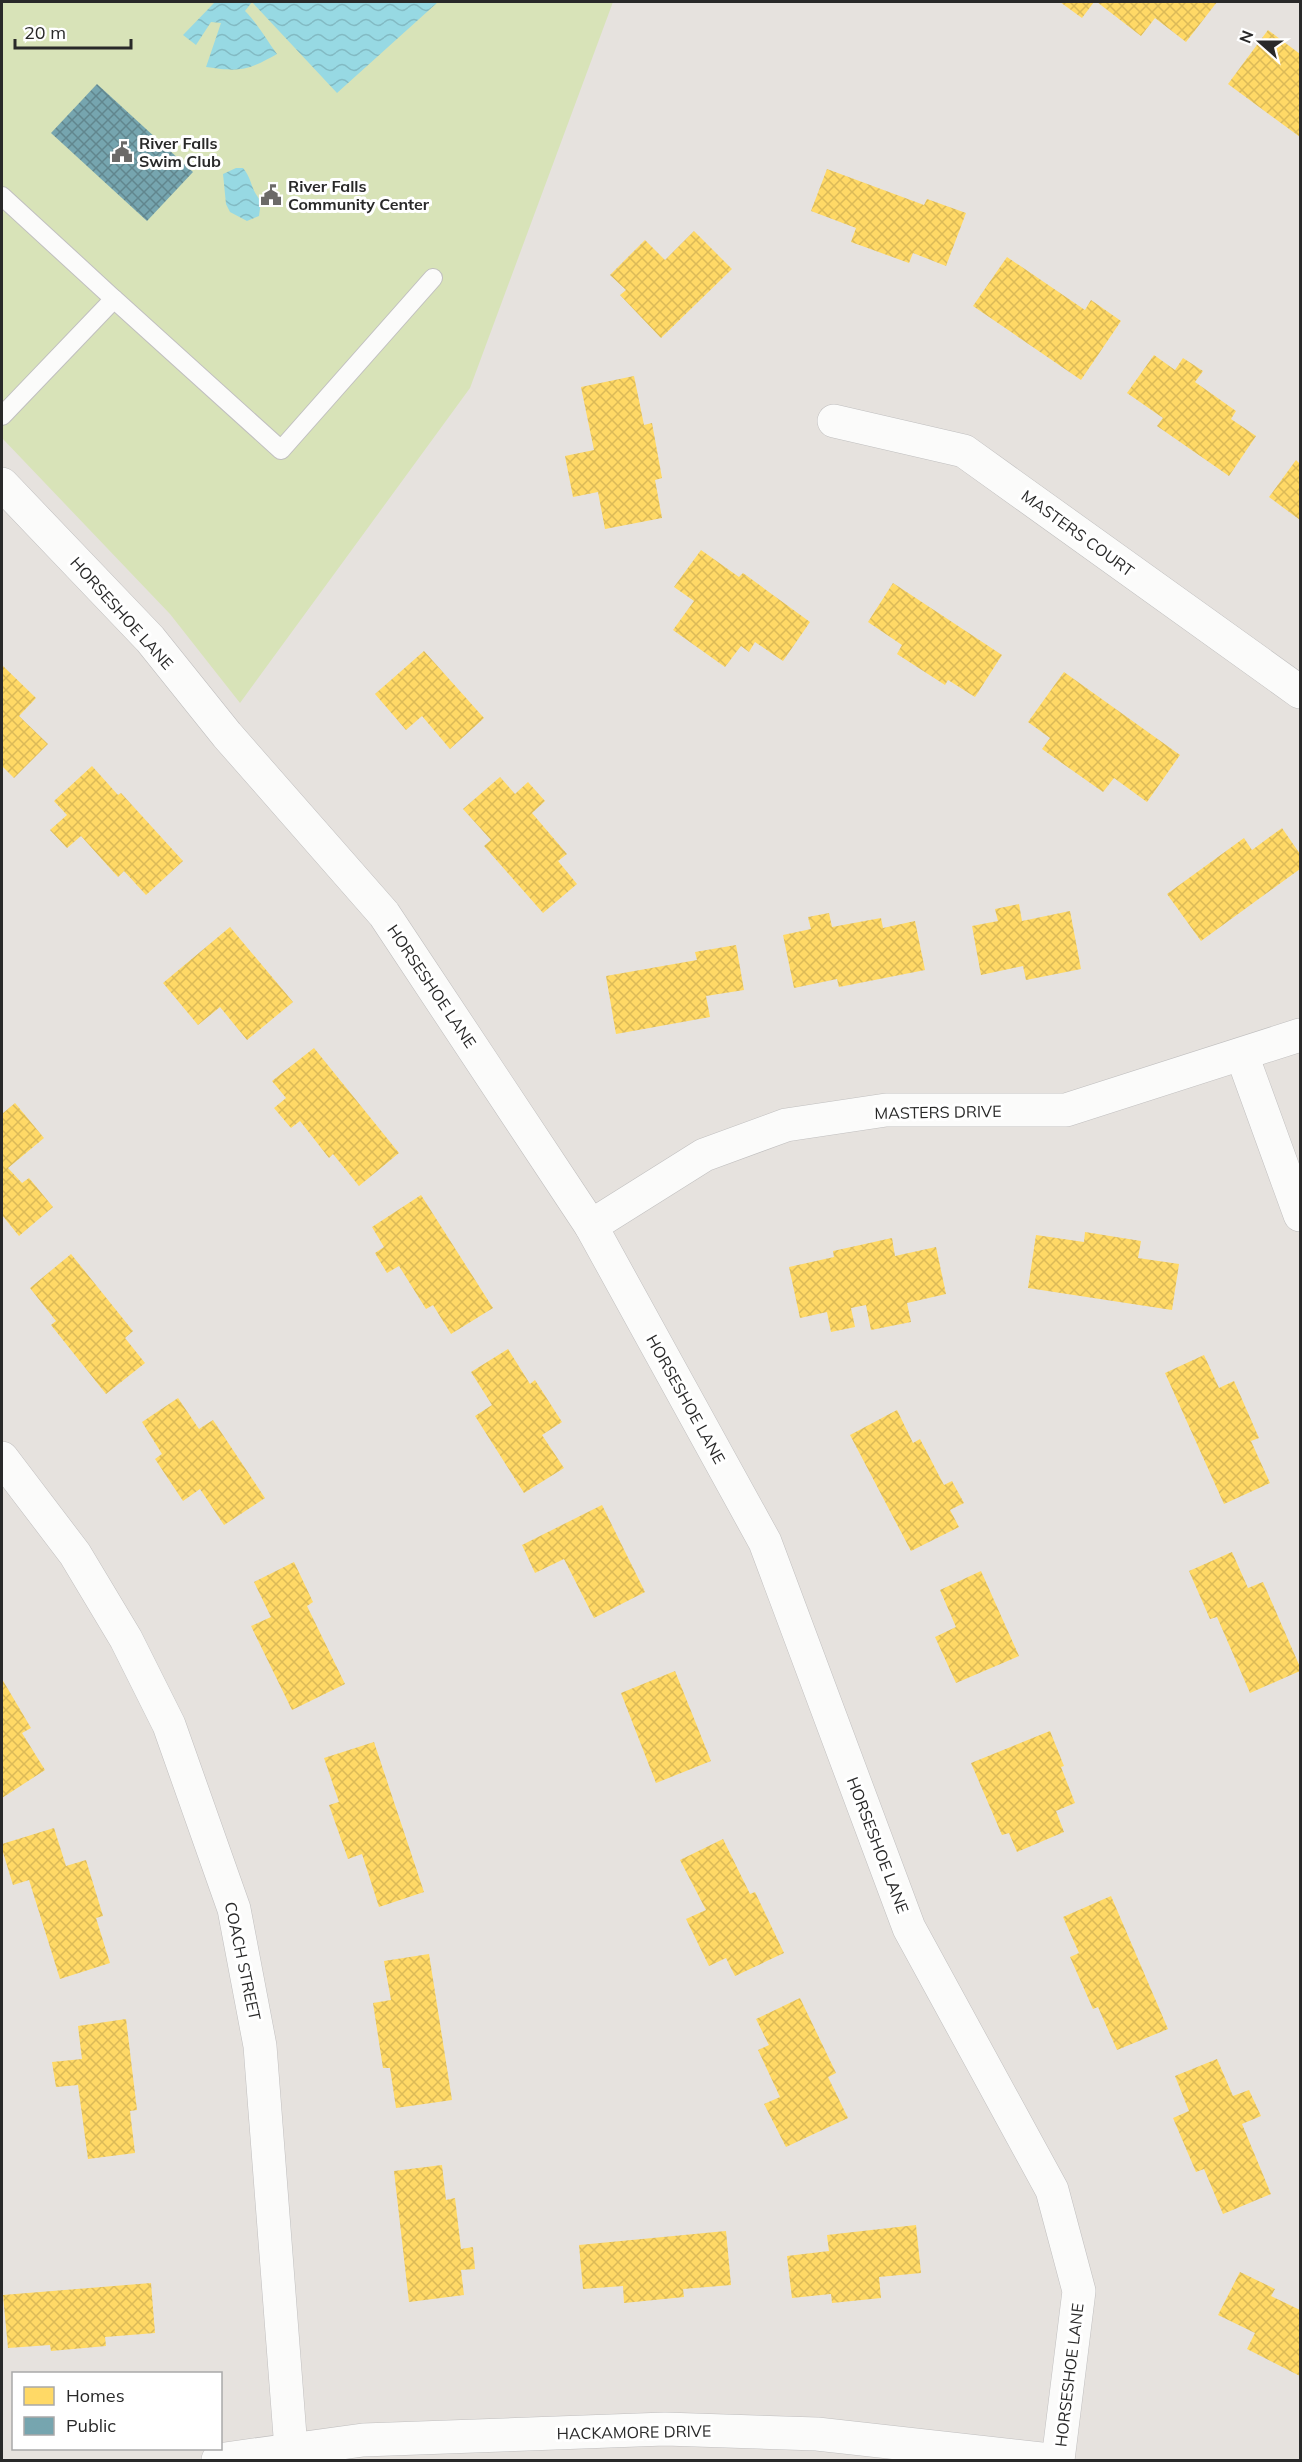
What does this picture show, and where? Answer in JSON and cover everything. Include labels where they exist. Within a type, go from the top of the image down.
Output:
[{"type":"street","name":"MASTERS COURT","points":[[834,421],[964,451],[1300,692]]},
{"type":"street","name":"HORSESHOE LANE","points":[[2,484],[150,639],[227,735],[384,914],[591,1226],[765,1542],[909,1928],[1052,2190],[1078,2290],[1058,2460]]},
{"type":"street","name":"MASTERS DRIVE","points":[[591,1226],[704,1155],[786,1125],[886,1110],[1066,1110],[1300,1035]]},
{"type":"street","points":[[1242,1055],[1300,1215]]},
{"type":"street","name":"COACH STREET","points":[[2,1458],[75,1554],[126,1639],[169,1725],[234,1909],[260,2046],[291,2449]]},
{"type":"street","name":"HACKAMORE DRIVE","points":[[218,2460],[363,2440],[665,2429],[817,2434],[1050,2460]]},
{"type":"lane","points":[[2,196],[281,450],[433,278]]},
{"type":"lane","points":[[2,416],[114,299]]},
{"type":"green space","name":"River Falls Community Center","points":[[2,2],[613,2],[470,388],[240,703],[170,614],[2,438]]},
{"type":"water","points":[[215,2],[252,2],[245,11],[277,54],[243,69],[206,67],[221,23],[211,22],[196,45],[183,35]]},
{"type":"water","points":[[252,2],[438,2],[337,93]]},
{"type":"water","points":[[236,168],[243,168],[261,201],[259,216],[247,221],[230,212],[226,204],[223,174]]},
{"type":"building: Homes","points":[[1060,2],[1094,2],[1082,18]]},
{"type":"building: Homes","points":[[1097,2],[1217,2],[1186,42],[1155,18],[1141,36]]},
{"type":"building: Homes","points":[[1268,30],[1300,54],[1300,137],[1228,84]]},
{"type":"building: Homes","points":[[827,169],[924,205],[927,199],[966,213],[946,266],[913,253],[909,263],[851,242],[856,228],[811,211]]},
{"type":"building: Homes","points":[[694,231],[732,269],[661,338],[620,295],[626,290],[610,275],[645,240],[665,260]]},
{"type":"building: Homes","points":[[1007,257],[1085,310],[1091,300],[1121,321],[1081,380],[973,306]]},
{"type":"building: Homes","points":[[1154,355],[1175,370],[1183,358],[1203,371],[1195,382],[1236,411],[1231,419],[1256,436],[1229,476],[1157,426],[1163,418],[1127,393]]},
{"type":"building: Homes","points":[[634,376],[644,425],[652,423],[662,478],[655,480],[662,518],[605,529],[598,492],[573,497],[565,456],[594,450],[581,387]]},
{"type":"building: Homes","points":[[1296,460],[1300,464],[1300,520],[1269,497]]},
{"type":"building: Homes","points":[[701,550],[739,577],[743,573],[810,622],[783,661],[755,642],[749,652],[741,646],[725,667],[673,630],[694,601],[674,587]]},
{"type":"building: Homes","points":[[893,583],[1002,655],[975,697],[948,680],[945,685],[897,654],[902,645],[868,622]]},
{"type":"building: Homes","points":[[424,651],[484,718],[450,749],[422,716],[406,730],[375,694]]},
{"type":"building: Homes","points":[[2,665],[36,698],[19,716],[48,744],[14,778],[2,766]]},
{"type":"building: Homes","points":[[1064,672],[1180,755],[1147,802],[1114,778],[1103,792],[1042,749],[1050,738],[1028,722]]},
{"type":"building: Homes","points":[[92,766],[118,795],[121,793],[183,861],[146,895],[124,871],[118,877],[81,836],[67,848],[50,830],[67,815],[54,801]]},
{"type":"building: Homes","points":[[500,777],[515,794],[528,782],[545,801],[532,813],[567,854],[558,861],[577,884],[543,913],[484,846],[491,840],[463,809]]},
{"type":"building: Homes","points":[[1282,828],[1300,854],[1300,869],[1201,941],[1167,894],[1244,838],[1252,850]]},
{"type":"building: Homes","points":[[1019,904],[1022,921],[1070,911],[1081,969],[1026,980],[1023,966],[981,975],[972,926],[998,921],[995,909]]},
{"type":"building: Homes","points":[[829,913],[832,927],[881,918],[883,928],[915,921],[925,970],[839,987],[837,979],[794,988],[783,935],[811,929],[808,917]]},
{"type":"building: Homes","points":[[230,927],[293,1002],[247,1040],[220,1007],[198,1025],[163,983]]},
{"type":"building: Homes","points":[[736,945],[744,990],[706,996],[710,1017],[616,1034],[606,976],[697,960],[695,952]]},
{"type":"building: Homes","points":[[314,1048],[399,1153],[359,1186],[333,1154],[329,1158],[300,1121],[291,1128],[274,1108],[286,1098],[272,1081]]},
{"type":"building: Homes","points":[[15,1103],[44,1138],[8,1168],[22,1183],[29,1178],[53,1207],[19,1236],[2,1215],[2,1114]]},
{"type":"building: Homes","points":[[421,1195],[493,1308],[451,1334],[433,1305],[426,1309],[399,1266],[387,1273],[375,1253],[384,1247],[372,1227]]},
{"type":"building: Homes","points":[[1085,1232],[1141,1241],[1138,1258],[1179,1264],[1172,1310],[1028,1288],[1036,1235],[1084,1242]]},
{"type":"building: Homes","points":[[892,1238],[895,1256],[936,1247],[946,1294],[907,1303],[911,1322],[871,1330],[866,1305],[851,1308],[855,1327],[831,1332],[827,1312],[800,1318],[789,1267],[834,1257],[833,1251]]},
{"type":"building: Homes","points":[[71,1254],[133,1331],[125,1338],[145,1363],[106,1394],[51,1325],[56,1321],[30,1288]]},
{"type":"building: Homes","points":[[508,1349],[530,1384],[535,1380],[562,1422],[542,1435],[564,1468],[524,1493],[475,1416],[492,1405],[471,1372]]},
{"type":"building: Homes","points":[[1204,1355],[1219,1388],[1234,1381],[1259,1438],[1251,1441],[1270,1483],[1224,1504],[1165,1373]]},
{"type":"building: Homes","points":[[178,1398],[199,1429],[213,1420],[265,1498],[224,1525],[200,1489],[183,1501],[155,1459],[162,1454],[142,1422]]},
{"type":"building: Homes","points":[[897,1410],[913,1443],[920,1439],[944,1485],[952,1481],[964,1503],[950,1510],[959,1527],[911,1551],[850,1435]]},
{"type":"building: Homes","points":[[602,1505],[645,1592],[594,1618],[564,1559],[535,1573],[522,1545]]},
{"type":"building: Homes","points":[[1232,1552],[1248,1588],[1263,1582],[1300,1667],[1300,1671],[1250,1693],[1217,1617],[1210,1619],[1189,1571]]},
{"type":"building: Homes","points":[[294,1562],[313,1602],[307,1606],[345,1684],[292,1710],[251,1626],[271,1617],[254,1582]]},
{"type":"building: Homes","points":[[981,1571],[1019,1656],[956,1683],[935,1637],[956,1627],[940,1590]]},
{"type":"building: Homes","points":[[675,1671],[711,1761],[656,1783],[621,1693]]},
{"type":"building: Homes","points":[[2,1679],[31,1728],[22,1733],[45,1770],[2,1798]]},
{"type":"building: Homes","points":[[1050,1731],[1075,1803],[1056,1811],[1064,1832],[1017,1852],[1009,1833],[1002,1835],[971,1763]]},
{"type":"building: Homes","points":[[374,1742],[424,1892],[379,1907],[362,1854],[348,1859],[329,1805],[339,1802],[324,1758]]},
{"type":"building: Homes","points":[[54,1828],[66,1866],[86,1860],[103,1916],[96,1918],[110,1963],[60,1979],[29,1880],[13,1885],[2,1849],[2,1844]]},
{"type":"building: Homes","points":[[723,1839],[750,1894],[755,1892],[784,1953],[735,1976],[726,1958],[709,1966],[686,1919],[706,1910],[680,1860]]},
{"type":"building: Homes","points":[[1111,1896],[1168,2029],[1117,2050],[1098,2007],[1093,2009],[1070,1957],[1079,1953],[1063,1917]]},
{"type":"building: Homes","points":[[429,1954],[452,2100],[396,2108],[390,2068],[383,2068],[373,2003],[391,2000],[384,1961]]},
{"type":"building: Homes","points":[[800,1998],[836,2073],[828,2077],[848,2118],[786,2147],[764,2104],[780,2097],[758,2050],[769,2045],[756,2019]]},
{"type":"building: Homes","points":[[126,2019],[137,2110],[130,2111],[135,2153],[88,2159],[78,2085],[56,2087],[52,2062],[82,2059],[78,2026]]},
{"type":"building: Homes","points":[[1217,2059],[1233,2096],[1249,2090],[1261,2116],[1242,2124],[1271,2194],[1223,2214],[1204,2169],[1196,2172],[1173,2118],[1189,2111],[1175,2076]]},
{"type":"building: Homes","points":[[442,2165],[446,2200],[455,2198],[461,2249],[473,2247],[475,2269],[461,2270],[464,2295],[409,2302],[394,2171]]},
{"type":"building: Homes","points":[[916,2225],[921,2273],[879,2277],[881,2298],[832,2303],[831,2294],[792,2298],[787,2256],[829,2251],[827,2235]]},
{"type":"building: Homes","points":[[726,2231],[731,2285],[683,2289],[684,2297],[624,2303],[623,2286],[583,2289],[579,2245]]},
{"type":"building: Homes","points":[[1240,2272],[1275,2289],[1271,2296],[1300,2310],[1300,2376],[1247,2349],[1255,2333],[1218,2315]]},
{"type":"building: Homes","points":[[151,2283],[155,2333],[105,2337],[106,2346],[51,2351],[50,2345],[8,2348],[3,2295]]},
{"type":"building: Public","name":"River Falls Swim Club","points":[[97,84],[193,172],[147,221],[51,133]]},
{"type":"place","name":"River Falls Swim Club","points":[[122,152]]},
{"type":"place","name":"River Falls Community Center","points":[[271,195]]}]
